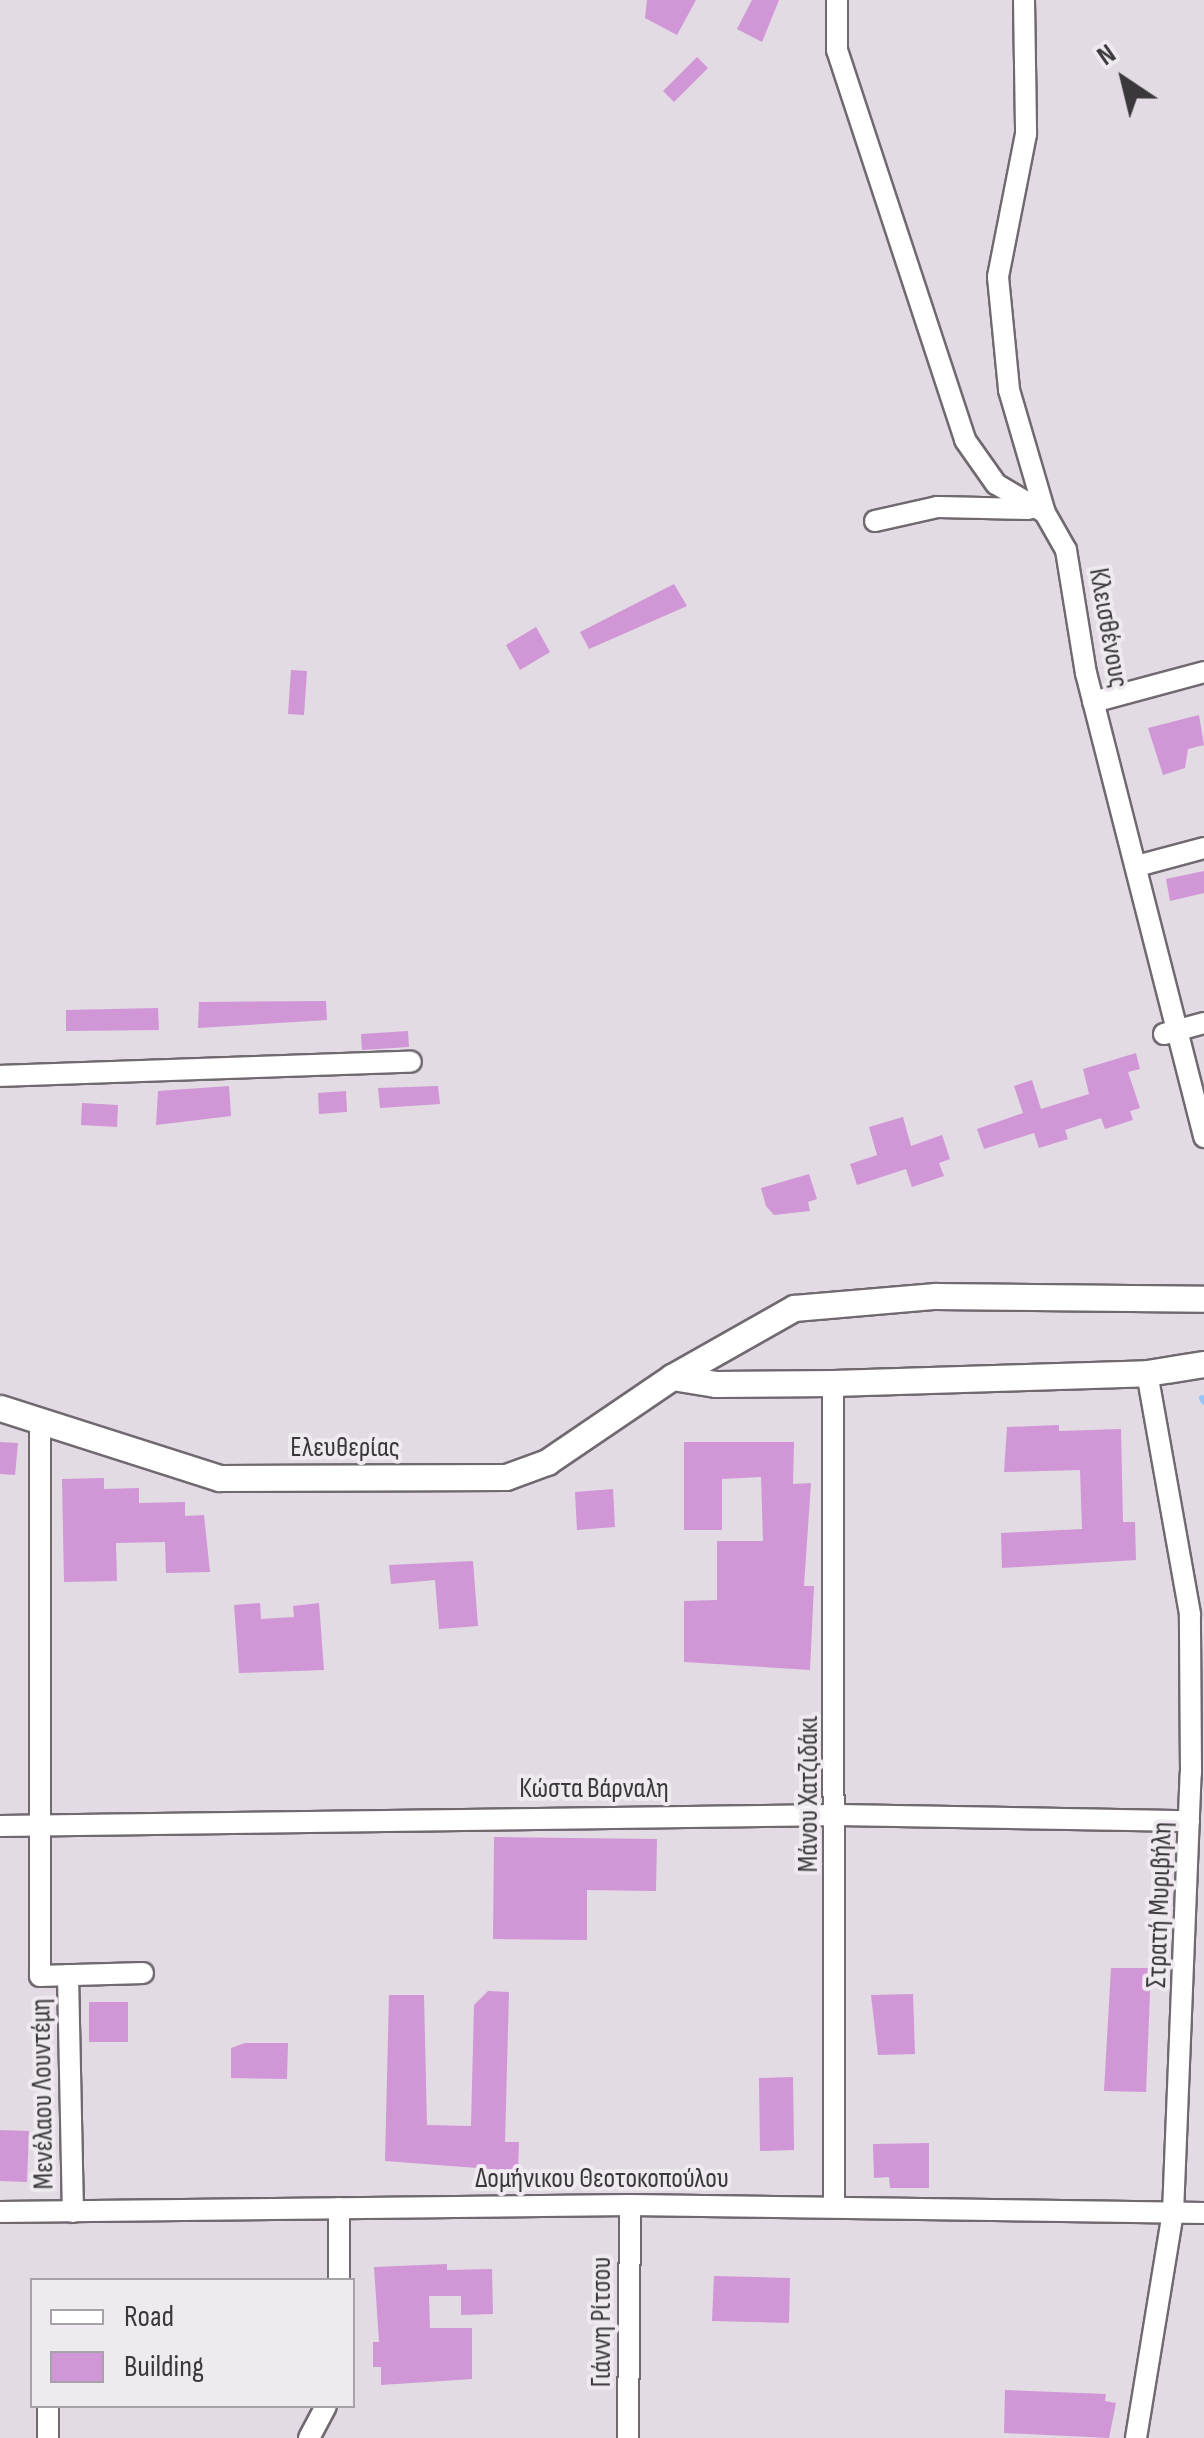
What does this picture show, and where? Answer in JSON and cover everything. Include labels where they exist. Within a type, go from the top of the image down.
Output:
[{"type":"street","name":"Κλεισθένους","points":[[836,0],[837,50],[956,417],[984,471],[1041,511],[1066,550],[1094,702],[1138,866],[1172,1032],[1204,1137]]},
{"type":"street","points":[[875,520],[936,507],[1041,511],[1009,390],[998,277],[1026,134],[1024,0]]},
{"type":"street","points":[[1094,702],[1204,672]]},
{"type":"street","points":[[1138,866],[1204,848]]},
{"type":"street","points":[[1172,1032],[1204,1024]]},
{"type":"street","points":[[0,1076],[411,1062]]},
{"type":"street","name":"Ελευθερίας","points":[[0,1408],[220,1478],[506,1477],[547,1462],[672,1377],[776,1315],[808,1304],[1130,1293],[1204,1299]]},
{"type":"street","points":[[672,1377],[716,1384],[833,1383],[1147,1374],[1204,1364]]},
{"type":"street","name":"Στρατή Μυριβήλη","points":[[1136,2438],[1174,2213],[1189,1822],[1190,1614],[1147,1374]]},
{"type":"street","name":"Μάνου Χατζιδάκι","points":[[833,1383],[838,1815],[834,2206]]},
{"type":"street","name":"Μενέλαου Λουντέμη","points":[[40,1422],[40,1976],[68,1975],[73,2212]]},
{"type":"street","name":"Κώστα Βάρναλη","points":[[0,1826],[838,1815],[1189,1822]]},
{"type":"street","points":[[68,1975],[144,1973]]},
{"type":"street","name":"Γιάννη Ρίτσου","points":[[628,2438],[630,2206]]},
{"type":"street","name":"Δομήνικου Θεοτοκοπούλου","points":[[0,2212],[834,2206],[1204,2213]]},
{"type":"street","points":[[339,2208],[339,2278]]},
{"type":"street","points":[[48,2408],[48,2438]]},
{"type":"street","points":[[309,2438],[325,2408]]},
{"type":"building","points":[[647,0],[696,0],[677,35],[645,18]]},
{"type":"building","points":[[752,0],[779,0],[762,42],[737,29]]},
{"type":"building","points":[[697,57],[708,68],[674,102],[663,91]]},
{"type":"building","points":[[674,584],[687,606],[589,649],[580,632]]},
{"type":"building","points":[[536,627],[550,652],[520,670],[506,645]]},
{"type":"building","points":[[291,670],[307,671],[304,715],[288,714]]},
{"type":"building","points":[[1199,715],[1204,745],[1188,749],[1185,768],[1163,775],[1148,728]]},
{"type":"building","points":[[1204,871],[1204,893],[1170,901],[1166,879]]},
{"type":"building","points":[[326,1001],[327,1020],[198,1028],[199,1002]]},
{"type":"building","points":[[158,1008],[159,1030],[66,1031],[66,1010]]},
{"type":"building","points":[[408,1031],[409,1047],[362,1050],[361,1034]]},
{"type":"building","points":[[1136,1053],[1140,1069],[1128,1072],[1140,1108],[1130,1111],[1133,1120],[1105,1129],[1101,1118],[1065,1130],[1068,1139],[1039,1148],[1034,1133],[984,1149],[977,1129],[1023,1113],[1014,1086],[1032,1080],[1041,1109],[1089,1094],[1083,1069]]},
{"type":"building","points":[[229,1086],[231,1116],[156,1125],[158,1091]]},
{"type":"building","points":[[438,1086],[440,1104],[380,1108],[378,1088]]},
{"type":"building","points":[[346,1091],[347,1112],[319,1114],[318,1093]]},
{"type":"building","points":[[82,1103],[118,1105],[117,1127],[81,1125]]},
{"type":"building","points":[[903,1117],[911,1146],[942,1135],[950,1159],[939,1163],[944,1176],[912,1187],[906,1169],[857,1185],[850,1164],[877,1155],[869,1127]]},
{"type":"building","points":[[809,1174],[817,1199],[808,1202],[810,1211],[774,1215],[766,1206],[761,1188]]},
{"type":"building","points":[[1059,1425],[1059,1431],[1121,1429],[1123,1522],[1135,1522],[1136,1560],[1002,1568],[1001,1533],[1082,1529],[1080,1470],[1004,1472],[1007,1427]]},
{"type":"building","points":[[0,1442],[18,1443],[15,1475],[0,1474]]},
{"type":"building","points":[[684,1442],[794,1442],[793,1484],[811,1483],[804,1586],[814,1586],[810,1670],[684,1662],[684,1601],[717,1600],[717,1541],[763,1541],[761,1477],[722,1479],[722,1530],[684,1530]]},
{"type":"building","points":[[104,1478],[104,1489],[139,1488],[139,1503],[185,1502],[185,1516],[204,1515],[210,1572],[166,1573],[165,1542],[116,1543],[117,1581],[64,1582],[62,1479]]},
{"type":"building","points":[[613,1489],[615,1527],[577,1530],[575,1492]]},
{"type":"building","points":[[473,1561],[478,1626],[439,1629],[435,1580],[391,1584],[389,1565]]},
{"type":"building","points":[[260,1603],[261,1619],[294,1617],[293,1606],[319,1603],[324,1670],[239,1673],[234,1605]]},
{"type":"building","points":[[494,1837],[657,1839],[656,1891],[587,1890],[587,1940],[493,1939]]},
{"type":"building","points":[[1111,1968],[1151,1968],[1146,2092],[1104,2091]]},
{"type":"building","points":[[488,1991],[509,1992],[505,2142],[519,2142],[518,2171],[385,2161],[389,1995],[424,1995],[427,2125],[471,2126],[474,2005]]},
{"type":"building","points":[[913,1994],[915,2054],[878,2055],[871,1995]]},
{"type":"building","points":[[89,2002],[128,2002],[128,2042],[89,2042]]},
{"type":"building","points":[[245,2043],[288,2043],[287,2079],[231,2078],[231,2048]]},
{"type":"building","points":[[793,2077],[794,2150],[760,2151],[759,2078]]},
{"type":"building","points":[[0,2130],[29,2131],[27,2182],[0,2181]]},
{"type":"building","points":[[929,2143],[929,2188],[890,2188],[889,2177],[874,2178],[873,2144]]},
{"type":"building","points":[[447,2264],[447,2270],[492,2269],[493,2314],[461,2315],[461,2296],[429,2296],[430,2328],[472,2328],[472,2379],[381,2385],[381,2367],[373,2367],[373,2342],[379,2342],[374,2267]]},
{"type":"building","points":[[714,2276],[790,2278],[789,2323],[712,2321]]},
{"type":"building","points":[[1005,2390],[1106,2394],[1105,2401],[1116,2403],[1109,2438],[1004,2433]]},
{"type":"waterway","points":[[1202,1398],[1204,1402]]}]
